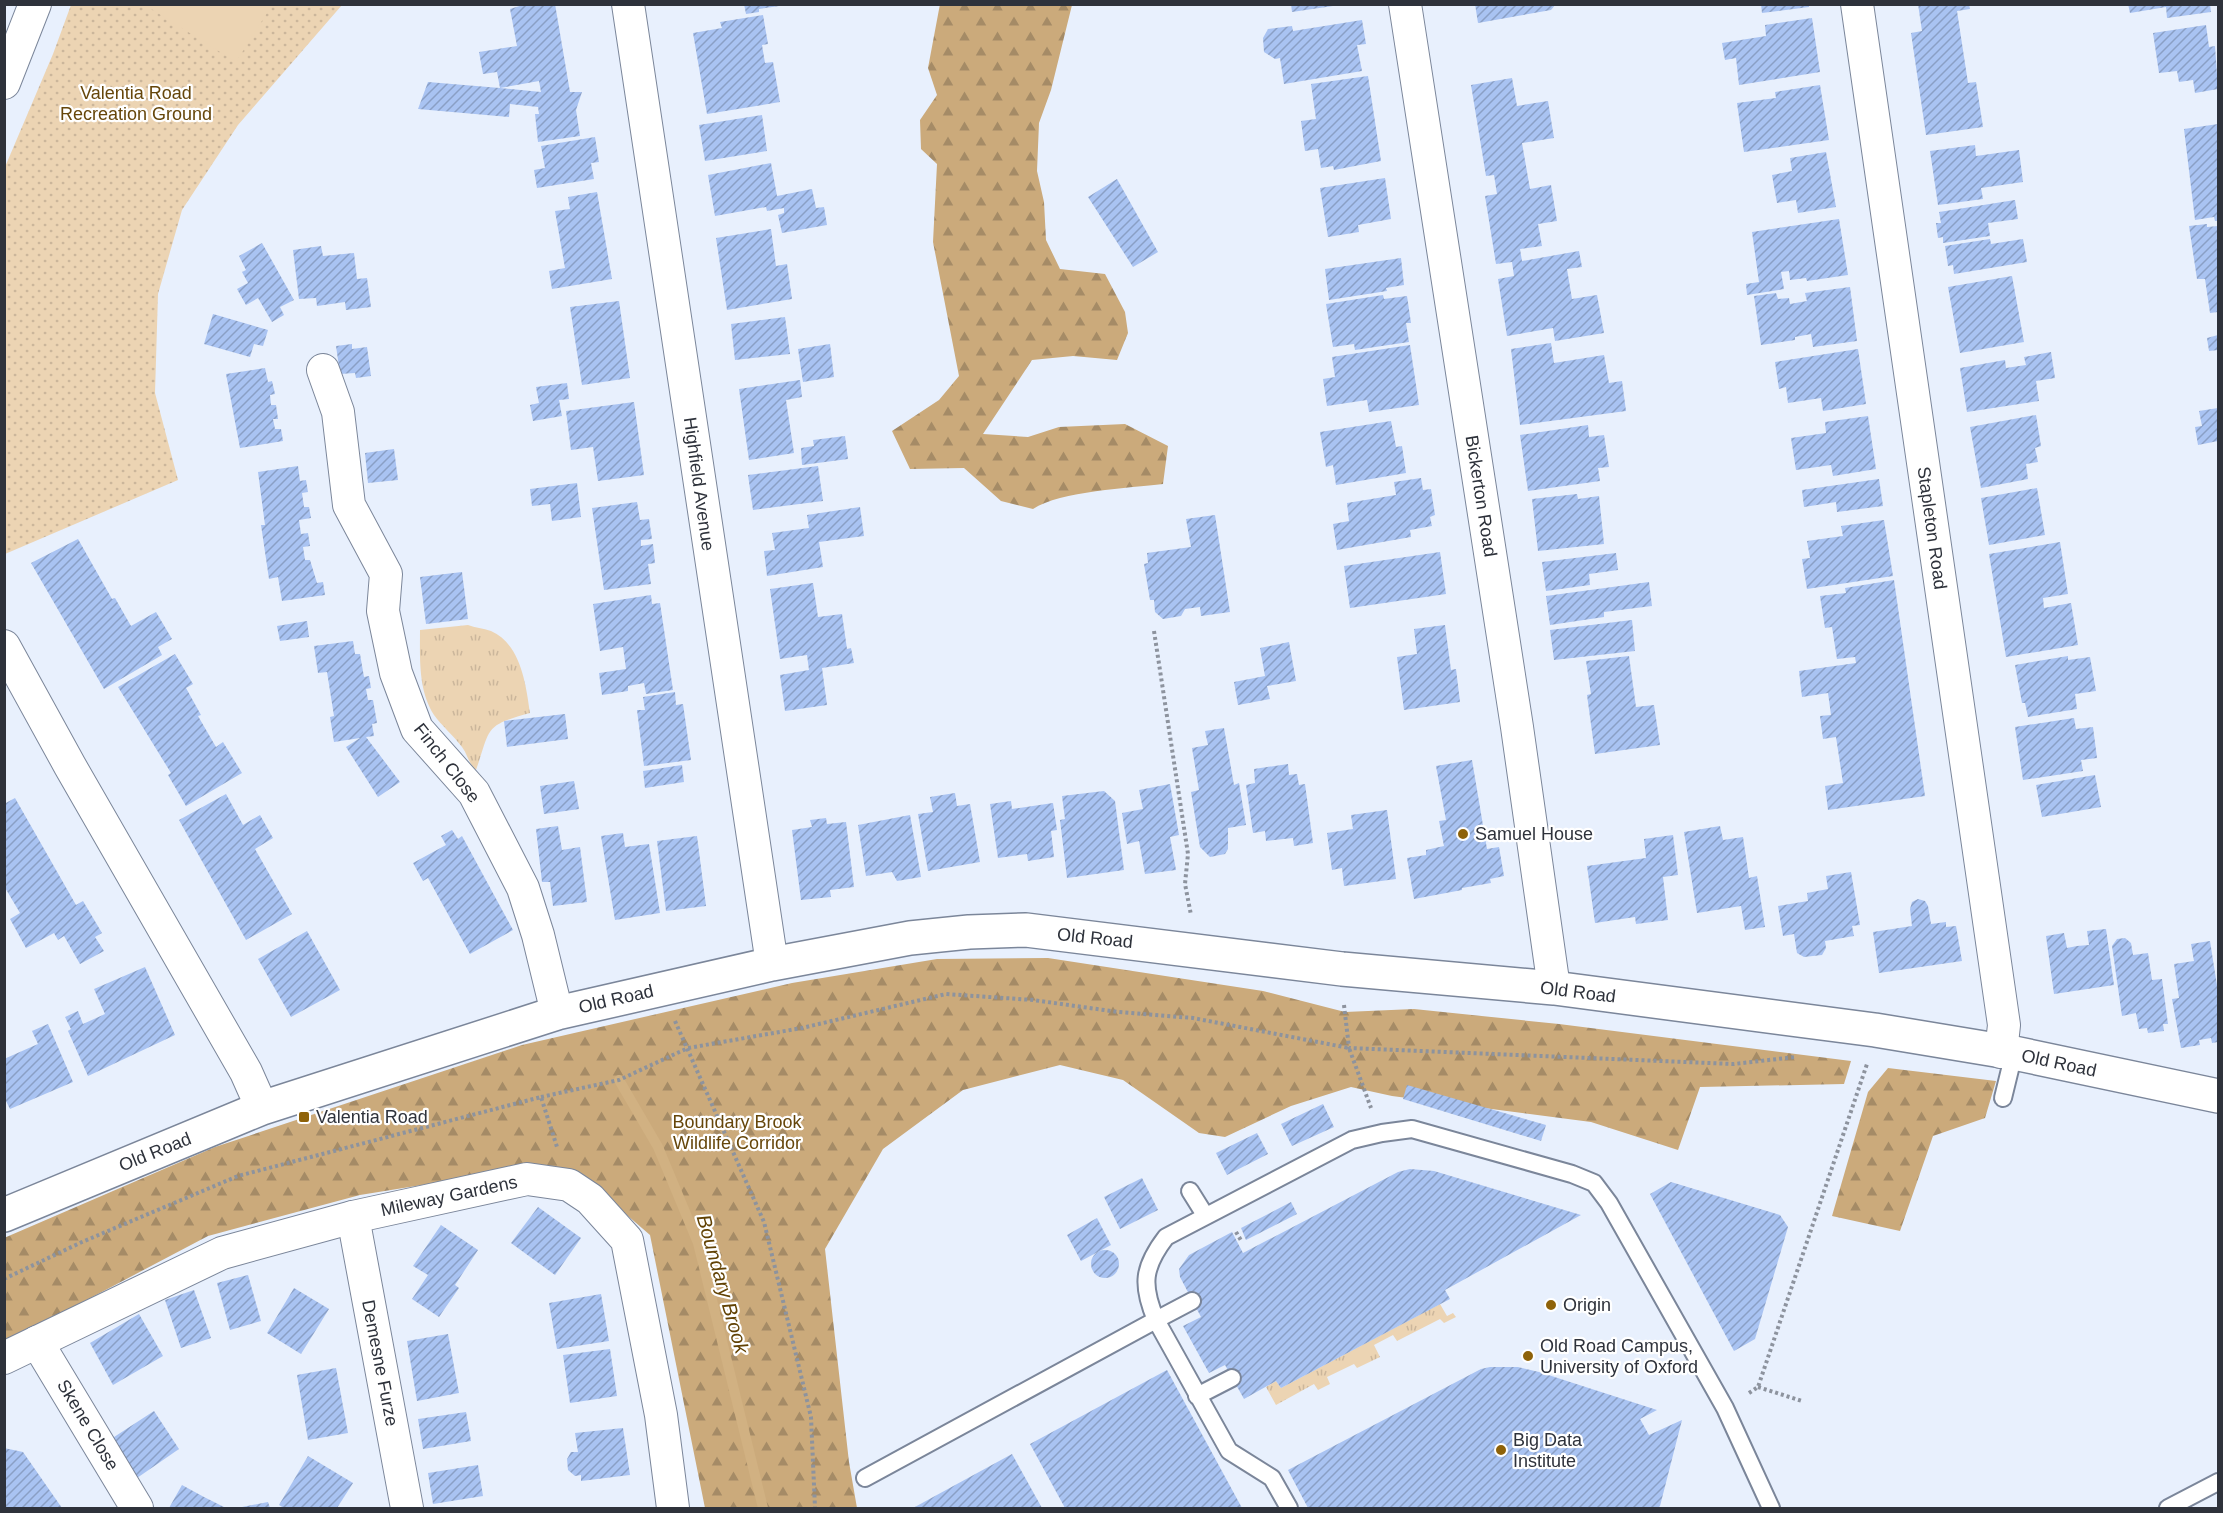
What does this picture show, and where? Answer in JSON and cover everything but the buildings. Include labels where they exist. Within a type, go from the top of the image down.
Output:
[{"type":"street","name":"Highfield Avenue","points":[[628,4],[771,964]]},
{"type":"street","name":"Bickerton Road","points":[[1405,4],[1515,717],[1554,988]]},
{"type":"street","name":"Stapleton Road","points":[[1857,4],[2007,1052]]},
{"type":"street","points":[[4,82],[27,7]]},
{"type":"street","name":"Finch Close","points":[[323,370],[338,412],[349,505],[386,574],[383,611],[396,673],[417,729],[474,793],[523,888],[538,935],[557,1013]]},
{"type":"street","points":[[4,646],[70,766],[246,1072],[262,1108]]},
{"type":"street","name":"Old Road","points":[[4,1215],[262,1108],[557,1013],[771,964],[910,938],[980,931],[1026,930],[1342,969],[1554,988],[1875,1030],[2007,1052],[2218,1096]]},
{"type":"street","name":"Mileway Gardens","points":[[4,1358],[222,1253],[353,1217],[527,1179],[569,1185],[590,1199],[627,1240],[661,1415],[673,1509]]},
{"type":"street","name":"Demesne Furze","points":[[353,1217],[407,1509]]},
{"type":"street","name":"Skene Close","points":[[37,1342],[137,1509]]},
{"type":"lane","points":[[2003,1098],[2007,1052]]},
{"type":"lane","points":[[1289,1509],[1272,1478],[1229,1451],[1156,1320],[1146,1298],[1147,1274],[1153,1254],[1166,1237],[1352,1140],[1412,1129],[1572,1174],[1594,1183],[1609,1203],[1725,1408],[1771,1509]]},
{"type":"lane","points":[[1190,1191],[1206,1215]]},
{"type":"lane","points":[[865,1478],[1192,1301]]},
{"type":"lane","points":[[1197,1396],[1232,1377]]},
{"type":"lane","points":[[2168,1509],[2218,1482]]},
{"type":"path","points":[[1154,631],[1188,854],[1185,884],[1193,949]]},
{"type":"path","points":[[4,1279],[82,1242],[238,1176],[541,1097],[619,1080],[688,1048],[802,1028],[946,994],[1033,1000],[1118,1012],[1192,1018],[1349,1048],[1734,1064],[1803,1056]]},
{"type":"path","points":[[671,1012],[764,1222],[811,1417],[815,1509]]},
{"type":"path","points":[[1345,1012],[1349,1048],[1361,1085]]},
{"type":"path","points":[[1725,1408],[1758,1387],[1869,1058]]},
{"type":"path","points":[[541,1097],[569,1185]]},
{"type":"path","points":[[1758,1387],[1802,1401]]},
{"type":"green space","points":[[940,4],[1072,5],[1051,90],[1039,123],[1037,171],[1044,202],[1046,240],[1060,269],[1105,274],[1125,312],[1128,333],[1117,360],[1073,356],[1032,360],[983,434],[1028,437],[1059,427],[1125,424],[1168,446],[1163,484],[1077,494],[1045,503],[1033,509],[1001,501],[964,468],[910,469],[892,431],[939,400],[959,376],[933,242],[937,164],[921,149],[920,120],[937,95],[928,68]]},
{"type":"green space","name":"Valentia Road Recreation Ground","points":[[71,5],[342,5],[238,125],[182,210],[158,294],[155,393],[178,480],[5,554],[5,167],[53,54]]},
{"type":"green space","points":[[145,5],[272,5],[236,62]]},
{"type":"green space","points":[[468,625],[491,631],[509,645],[524,678],[530,713],[504,721],[491,731],[476,770],[462,747],[434,715],[425,695],[420,663],[420,630]]},
{"type":"green space","name":"Boundary Brook Wildlife Corridor","points":[[1048,958],[1263,991],[1345,1012],[1414,1009],[1559,1024],[1851,1061],[1844,1084],[1700,1087],[1678,1150],[1591,1122],[1392,1096],[1351,1087],[1291,1106],[1225,1137],[1199,1133],[1123,1080],[1060,1065],[963,1090],[883,1149],[825,1249],[849,1462],[857,1508],[705,1508],[650,1235],[591,1184],[545,1165],[360,1195],[208,1236],[5,1343],[4,1238],[215,1147],[522,1045],[792,983],[937,959]]},
{"type":"green space","points":[[1888,1068],[1996,1081],[1985,1118],[1933,1136],[1900,1231],[1832,1216],[1868,1092]]},
{"type":"green space","points":[[1440,1304],[1447,1316],[1453,1313],[1456,1317],[1444,1323],[1440,1319],[1397,1341],[1393,1335],[1374,1345],[1380,1357],[1357,1368],[1354,1364],[1327,1377],[1330,1384],[1318,1390],[1314,1384],[1276,1405],[1266,1387],[1276,1381],[1281,1388]]},
{"type":"waterway","name":"Boundary Brook","points":[[619,1080],[658,1147],[698,1243],[763,1508]]},
{"type":"place","name":"Samuel House","points":[[1463,834]]},
{"type":"place","name":"Valentia Road","points":[[304,1117]]},
{"type":"place","name":"Origin","points":[[1551,1305]]},
{"type":"place","name":"Old Road Campus, University of Oxford","points":[[1528,1356]]},
{"type":"place","name":"Big Data Institute","points":[[1501,1450]]}]
